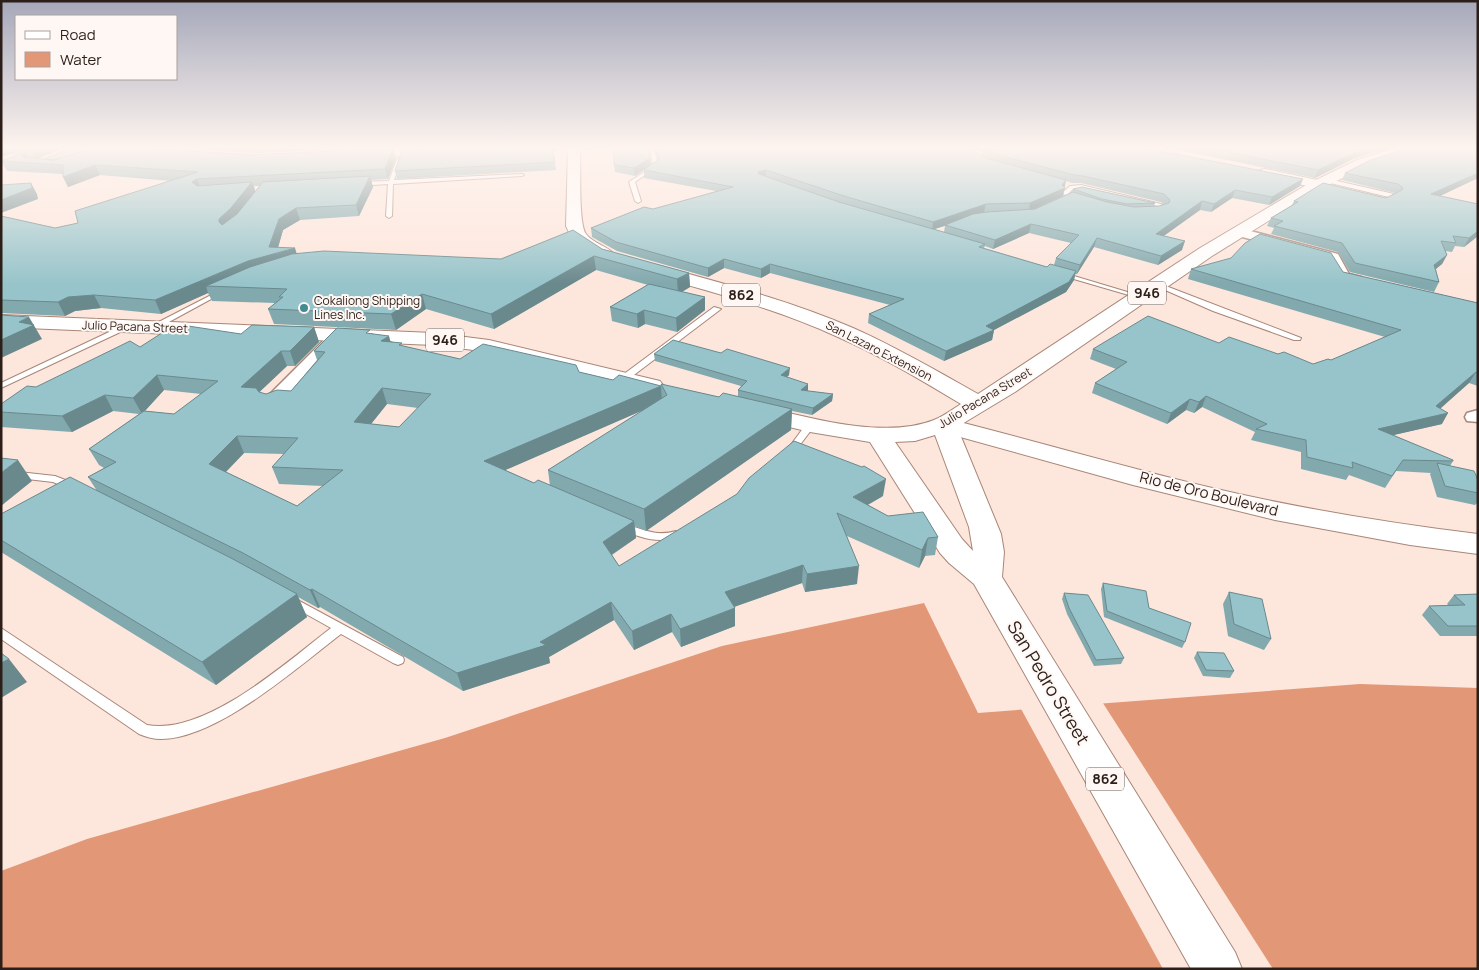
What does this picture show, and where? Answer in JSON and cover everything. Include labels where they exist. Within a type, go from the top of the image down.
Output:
[{"type":"main road","name":"San Lazaro Extension","points":[[573,193],[573,219],[576,233],[598,252],[630,263],[754,298],[818,321],[875,347],[979,405]]},
{"type":"main road","name":"Julio Pacana Street","points":[[735,406],[810,425],[878,435],[915,433],[944,425],[979,405],[1239,232],[1305,193]]},
{"type":"main road","name":"Julio Pacana Street","points":[[1,321],[463,342],[519,352],[670,390]]},
{"type":"main road","name":"Rio de Oro Boulevard","points":[[944,425],[1192,491],[1275,511],[1358,528],[1478,544]]},
{"type":"main road","points":[[944,425],[989,543],[989,583]]},
{"type":"main road","name":"San Pedro Street","points":[[878,435],[951,546],[989,583],[1218,969]]},
{"type":"street","points":[[1239,232],[1333,257],[1344,277],[1369,283]]},
{"type":"street","points":[[273,402],[338,335]]},
{"type":"lane","points":[[389,216],[390,193]]},
{"type":"lane","points":[[636,193],[638,201]]},
{"type":"lane","points":[[1066,193],[1135,212],[1157,213],[1163,209],[1159,205],[1108,193]]},
{"type":"lane","points":[[1375,193],[1394,196],[1380,202]]},
{"type":"lane","points":[[1063,200],[1071,196]]},
{"type":"lane","points":[[1051,270],[1141,297]]},
{"type":"lane","points":[[1158,285],[1216,309],[1297,338]]},
{"type":"lane","points":[[153,327],[232,287]]},
{"type":"lane","points":[[623,378],[717,309]]},
{"type":"lane","points":[[1,386],[126,326]]},
{"type":"lane","points":[[780,461],[788,455],[810,425]]},
{"type":"lane","points":[[1,473],[55,479],[82,491]]},
{"type":"lane","points":[[54,498],[69,485]]},
{"type":"lane","points":[[612,522],[647,537],[667,538],[689,530]]},
{"type":"lane","points":[[281,595],[398,660]]},
{"type":"lane","points":[[1,633],[144,730],[163,733],[190,726],[235,707],[340,628]]},
{"type":"water","points":[[924,603],[978,713],[1360,684],[1478,688],[1478,969],[1,969],[1,871],[87,839],[445,738],[722,646]]},
{"type":"pier","points":[[1101,700],[1273,969],[1163,969],[1020,707]]},
{"type":"building","points":[[1,193],[18,193],[1,200]]},
{"type":"building","points":[[131,193],[243,193],[219,219],[222,225],[237,214],[254,193],[362,193],[356,205],[296,208],[279,219],[269,247],[295,248],[248,261],[155,300],[94,295],[68,297],[58,302],[1,300],[1,216],[55,228],[78,223],[75,211]]},
{"type":"building","points":[[710,193],[814,193],[985,244],[979,247],[1047,267],[1050,264],[1076,271],[1069,282],[986,326],[994,330],[946,351],[869,314],[904,299],[770,264],[761,269],[724,259],[708,268],[616,242],[591,228],[644,207],[653,209]]},
{"type":"building","points":[[836,193],[1053,193],[1030,203],[986,204],[933,222]]},
{"type":"building","points":[[1070,193],[1077,193],[1134,207],[1159,206],[1169,203],[1170,200],[1161,193],[1230,193],[1214,204],[1202,201],[1156,234],[1185,241],[1161,256],[1097,238],[1080,265],[1056,258],[1079,235],[1031,224],[995,240],[945,225],[973,214],[1035,209]]},
{"type":"building","points":[[1085,193],[1111,193],[1155,203],[1127,204]]},
{"type":"building","points":[[1252,193],[1278,193],[1272,197]]},
{"type":"building","points":[[1306,193],[1366,193],[1386,198],[1395,193],[1433,193],[1431,194],[1478,204],[1478,231],[1469,238],[1453,236],[1456,243],[1441,241],[1447,255],[1434,265],[1439,282],[1355,263],[1342,243],[1274,226],[1283,221],[1271,218],[1298,202],[1294,201]]},
{"type":"building","points":[[573,230],[602,249],[689,273],[677,279],[594,256],[491,314],[422,294],[391,314],[268,309],[283,297],[279,297],[287,289],[206,286],[250,267],[292,254],[324,251],[501,259]]},
{"type":"building","points":[[1260,234],[1331,253],[1343,272],[1478,303],[1478,373],[1476,372],[1436,406],[1448,413],[1378,429],[1453,461],[1403,460],[1392,476],[1352,462],[1353,468],[1307,457],[1306,440],[1256,429],[1267,424],[1206,396],[1199,402],[1190,399],[1171,413],[1095,383],[1127,362],[1093,349],[1148,316],[1219,343],[1229,337],[1278,354],[1284,352],[1313,364],[1328,359],[1331,360],[1401,330],[1191,269],[1231,258],[1245,243]]},
{"type":"building","points":[[649,284],[705,297],[676,318],[644,310],[637,314],[610,307]]},
{"type":"building","points":[[1,315],[29,317],[19,322],[34,325],[1,340]]},
{"type":"building","points":[[252,325],[314,327],[290,351],[281,351],[241,387],[256,388],[259,392],[266,394],[277,390],[291,391],[325,352],[314,351],[337,328],[370,330],[366,333],[389,336],[381,341],[402,343],[399,345],[460,359],[483,344],[576,365],[579,372],[613,380],[619,375],[661,386],[484,461],[534,483],[538,480],[634,521],[603,542],[619,566],[737,494],[749,478],[794,441],[862,467],[864,466],[886,479],[853,497],[888,516],[923,512],[938,537],[928,538],[922,550],[837,513],[859,566],[807,574],[803,565],[725,592],[735,608],[680,629],[671,614],[632,631],[611,602],[540,642],[546,645],[457,673],[312,589],[310,590],[243,553],[88,477],[116,462],[89,449],[144,411],[174,414],[218,381],[157,375],[133,398],[105,395],[62,416],[1,412],[1,404],[27,386],[36,387],[130,341],[140,347],[165,331],[180,332],[188,326],[241,334]],"holes":[[[382,388],[431,394],[399,427],[354,422]],[[237,436],[298,438],[272,467],[343,470],[297,506],[209,464]]]},
{"type":"building","points":[[673,340],[721,353],[727,349],[790,368],[781,375],[808,384],[801,390],[833,394],[813,408],[738,390],[747,381],[654,354]]},
{"type":"building","points":[[661,384],[719,397],[723,393],[792,409],[644,509],[548,470],[667,395]]},
{"type":"building","points":[[1,458],[18,460],[1,473]]},
{"type":"building","points":[[1437,463],[1474,471],[1478,480],[1478,493],[1445,486]]},
{"type":"building","points":[[70,477],[231,558],[297,594],[202,662],[1,540],[1,514]]},
{"type":"building","points":[[1103,583],[1146,591],[1149,608],[1191,623],[1185,642],[1107,611]]},
{"type":"building","points":[[1229,592],[1262,599],[1271,639],[1234,624]]},
{"type":"building","points":[[1064,593],[1088,595],[1124,658],[1096,660],[1069,608]]},
{"type":"building","points":[[1478,594],[1478,626],[1448,626],[1429,606],[1465,605],[1454,595]]},
{"type":"building","points":[[1197,652],[1224,653],[1234,671],[1206,670]]},
{"type":"building","points":[[1,653],[9,659],[1,663]]},
{"type":"place","name":"Cokaliong Shipping Lines Inc.","points":[[304,308]]}]
